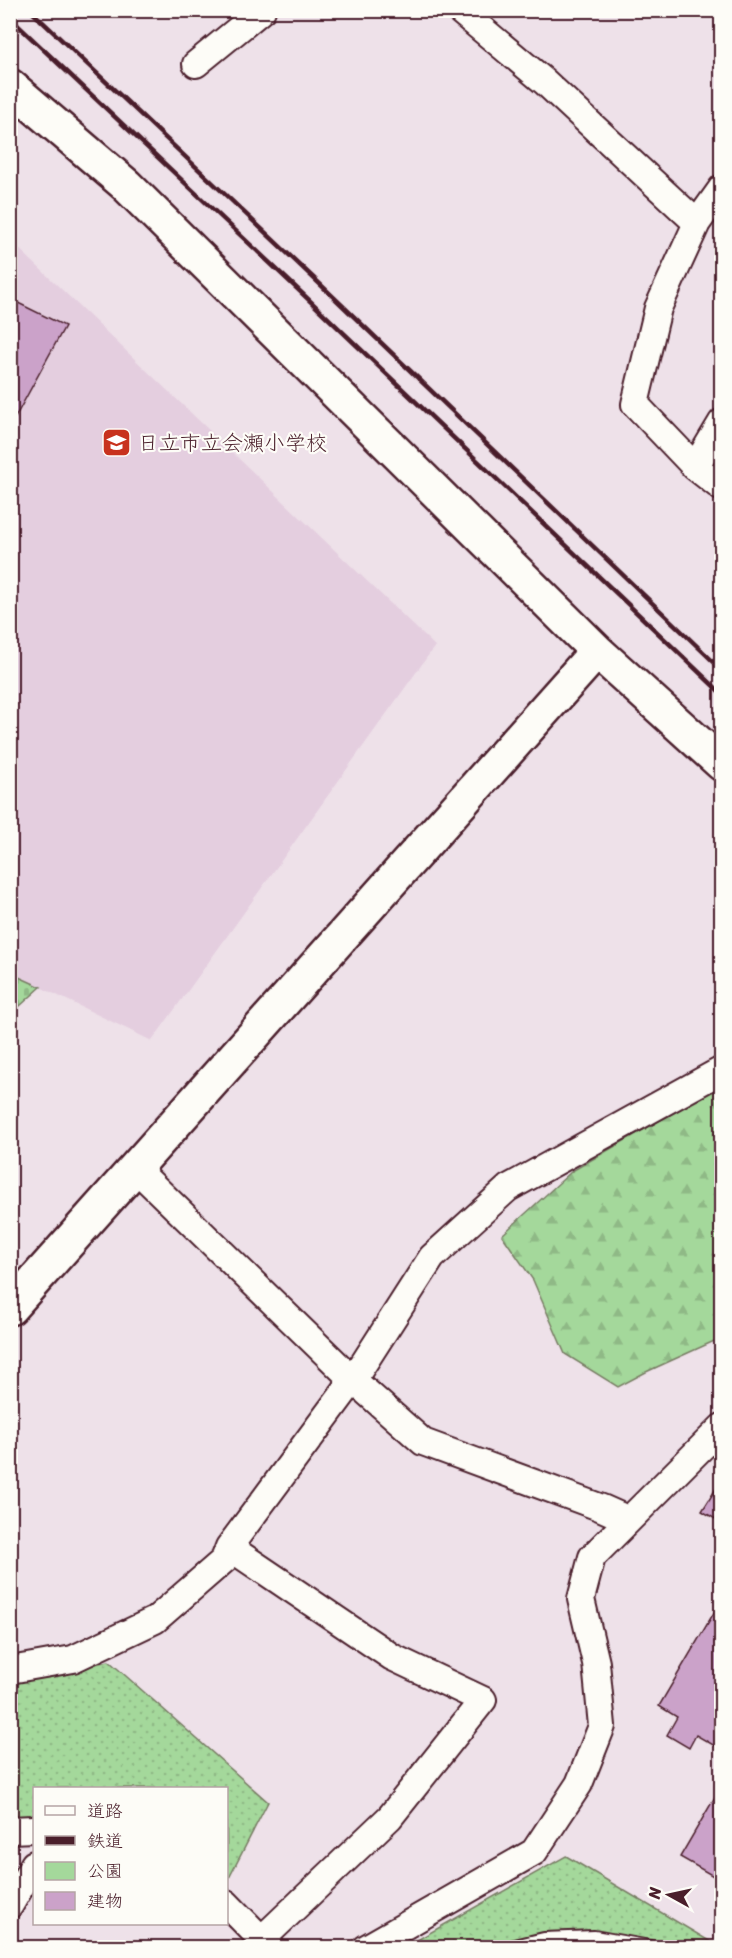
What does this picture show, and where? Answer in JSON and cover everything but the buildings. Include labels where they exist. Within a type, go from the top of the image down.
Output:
[{"type":"street","points":[[196,64],[261,10]]},
{"type":"street","points":[[459,10],[545,82],[697,223]]},
{"type":"street","points":[[10,86],[126,185],[597,651],[722,764]]},
{"type":"street","points":[[722,188],[697,223],[658,308],[635,404],[695,467],[722,489]]},
{"type":"street","points":[[695,467],[722,422]]},
{"type":"street","points":[[10,1308],[597,651]]},
{"type":"street","points":[[10,1670],[73,1659],[155,1620],[224,1560],[229,1547],[353,1380],[432,1257],[508,1188],[722,1070]]},
{"type":"street","points":[[135,1168],[353,1380],[423,1442],[629,1520]]},
{"type":"street","points":[[366,1947],[534,1852],[579,1784],[602,1726],[596,1663],[581,1599],[592,1557],[722,1427]]},
{"type":"street","points":[[228,1905],[266,1943],[390,1817],[483,1701],[392,1657],[229,1547]]},
{"type":"street","points":[[10,1830],[33,1829]]},
{"type":"street","points":[[10,1905],[33,1866]]},
{"type":"lane","points":[[511,1947],[544,1940],[594,1938],[650,1947]]},
{"type":"shaded area","name":"日立市立会瀬小学校","points":[[10,240],[435,646],[152,1041],[11,973]]},
{"type":"green space","points":[[10,973],[41,987],[11,1014],[10,1014]]},
{"type":"green space","points":[[721,1085],[721,1338],[618,1387],[565,1354],[533,1280],[502,1235],[572,1171]]},
{"type":"green space","points":[[109,1661],[268,1802],[228,1880],[228,1787],[33,1787],[33,1817],[11,1818],[10,1681]]},
{"type":"green space","points":[[566,1856],[721,1948],[403,1948]]},
{"type":"railway","points":[[30,10],[322,286],[722,670]]},
{"type":"railway","points":[[10,18],[722,694]]},
{"type":"place","name":"日立市立会瀬小学校","points":[[117,443]]}]
